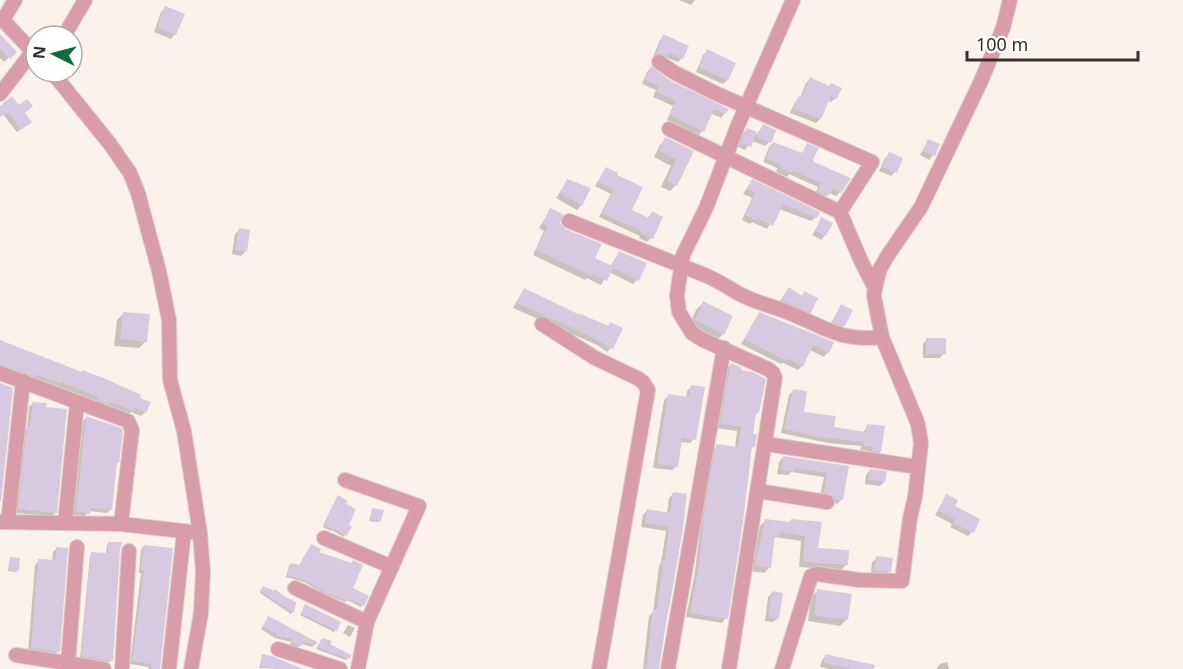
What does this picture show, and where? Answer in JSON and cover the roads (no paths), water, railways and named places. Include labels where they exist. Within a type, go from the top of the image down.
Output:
[{"type":"street","points":[[15,0],[2,18],[24,42]]},
{"type":"street","points":[[71,24],[85,0]]},
{"type":"street","points":[[729,669],[775,378],[773,373],[692,333],[679,312],[677,295],[683,255],[706,208],[793,0]]},
{"type":"street","points":[[782,669],[811,576],[817,574],[859,580],[902,581],[921,443],[918,424],[882,337],[874,288],[880,269],[888,255],[921,207],[981,81],[996,48],[1010,0]]},
{"type":"street","points":[[659,62],[675,73],[872,162],[840,212]]},
{"type":"street","points":[[0,94],[24,65]]},
{"type":"street","points":[[62,84],[130,173],[138,193],[165,299],[170,380],[184,431],[200,533],[203,572],[201,613],[191,669]]},
{"type":"street","points":[[669,129],[840,212],[874,288]]},
{"type":"street","points":[[569,220],[725,284],[745,297],[793,314],[828,332],[866,339],[882,337]]},
{"type":"street","points":[[542,324],[596,358],[637,378],[648,390],[599,669]]},
{"type":"street","points":[[668,669],[724,348]]},
{"type":"street","points":[[0,373],[128,421],[132,430],[121,524]]},
{"type":"street","points":[[23,381],[4,522],[121,524],[200,533]]},
{"type":"street","points":[[65,523],[77,403]]},
{"type":"street","points":[[765,444],[918,467]]},
{"type":"street","points":[[345,480],[419,506],[367,622],[358,669]]},
{"type":"street","points":[[758,491],[826,502]]},
{"type":"street","points":[[169,669],[184,532]]},
{"type":"street","points":[[324,538],[392,567]]},
{"type":"street","points":[[68,664],[77,547]]},
{"type":"street","points":[[122,669],[129,550]]},
{"type":"street","points":[[295,588],[367,622]]},
{"type":"street","points":[[278,649],[340,669]]},
{"type":"street","points":[[788,650],[788,669]]},
{"type":"street","points":[[16,655],[104,669]]}]
